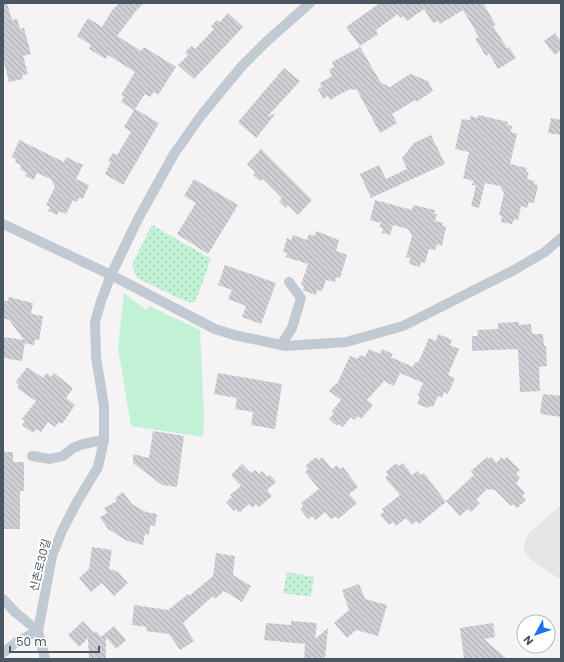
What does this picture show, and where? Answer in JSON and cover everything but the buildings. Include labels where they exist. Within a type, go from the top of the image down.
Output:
[{"type":"street","name":"신촌로30길","points":[[38,631],[52,556],[62,531],[98,467],[104,440],[104,406],[96,356],[95,322],[111,275],[138,219],[174,154],[200,117],[241,67],[267,41],[310,3]]},
{"type":"street","points":[[3,224],[111,275],[215,329],[234,335],[286,346],[346,342],[403,326],[514,270],[545,252],[561,238]]},
{"type":"street","points":[[281,345],[292,328],[301,298],[289,282]]},
{"type":"street","points":[[32,456],[50,459],[63,456],[72,448],[82,444],[104,440]]},
{"type":"street","points":[[3,598],[15,612],[38,631],[45,659]]},
{"type":"street","points":[[3,653],[14,642],[38,631]]},
{"type":"shaded area","points":[[561,505],[561,580],[533,561],[523,549],[528,534]]},
{"type":"green space","points":[[152,225],[211,259],[195,302],[187,302],[137,278],[132,265]]},
{"type":"green space","points":[[124,293],[146,310],[149,306],[200,330],[204,416],[203,437],[131,426],[118,348]]},
{"type":"green space","points":[[287,572],[314,577],[311,597],[283,593]]}]
